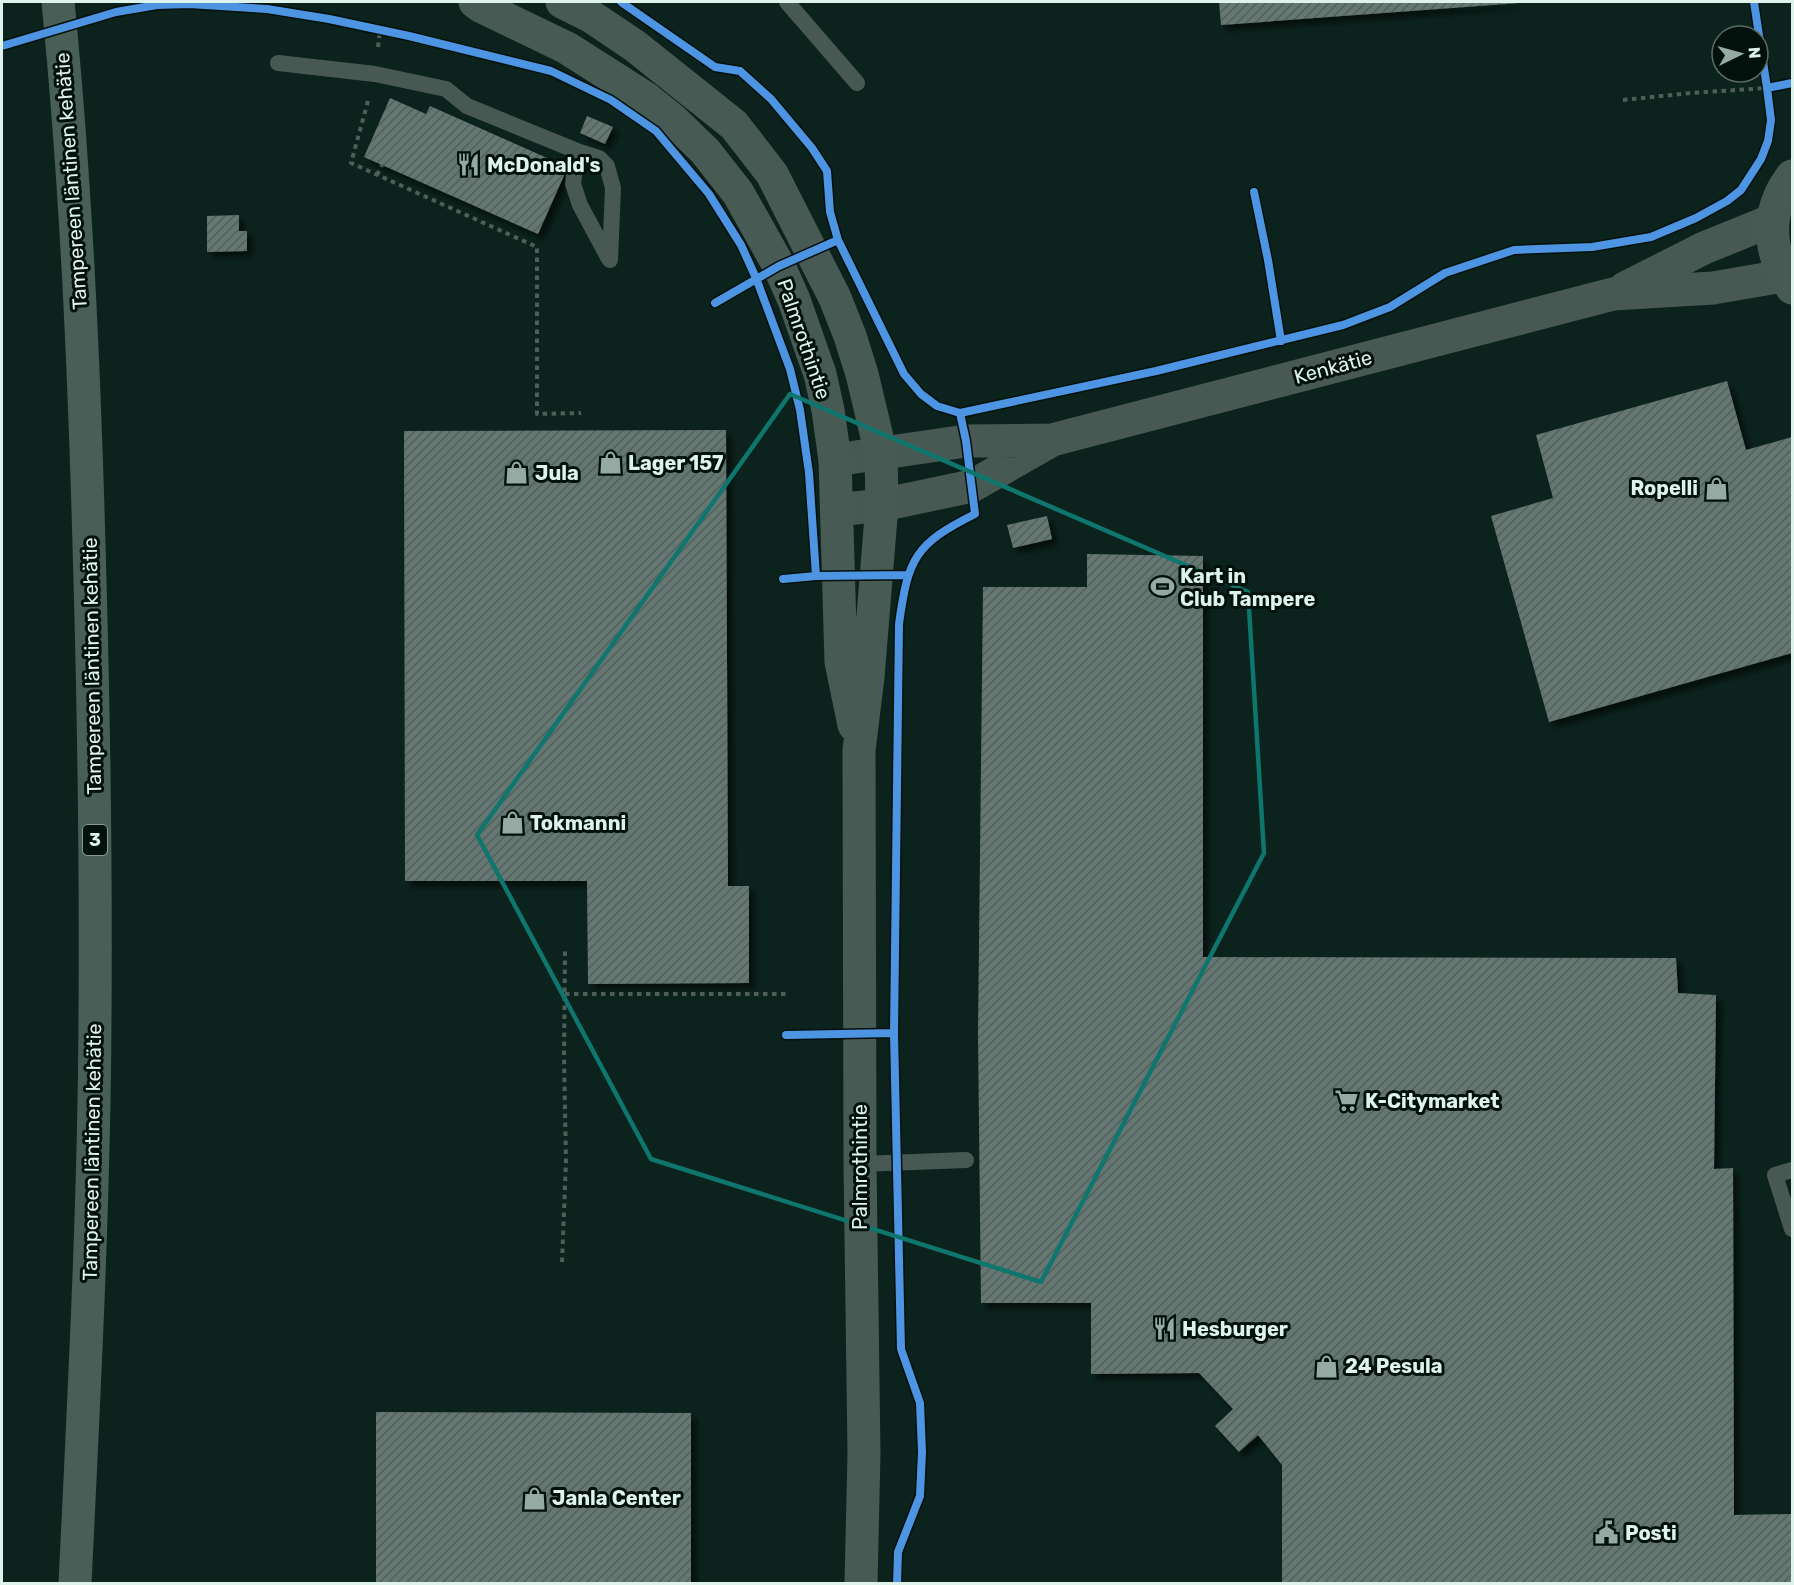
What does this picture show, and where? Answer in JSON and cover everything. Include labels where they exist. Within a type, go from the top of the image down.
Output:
[{"type":"highway","name":"Tampereen läntinen kehätie","points":[[58,2],[77,235],[87,469],[94,757],[95,1044],[88,1327],[75,1584]]},
{"type":"street","name":"Palmrothintie","points":[[475,2],[567,48],[618,78],[673,120],[705,151],[738,193],[779,266],[794,300],[820,374],[828,410],[835,460],[841,662],[859,750]]},
{"type":"street","name":"Palmrothintie","points":[[562,2],[592,17],[635,46],[734,125],[772,174],[835,298],[850,336],[865,386],[880,454],[882,505],[868,677],[859,750],[860,1164],[864,1453],[861,1584]]},
{"type":"street","points":[[1788,282],[1774,251],[1773,220],[1780,195],[1792,176]]},
{"type":"street","name":"Kenkätie","points":[[1613,294],[1704,248],[1773,220]]},
{"type":"street","name":"Kenkätie","points":[[835,460],[966,441],[1052,440],[1613,294],[1788,282]]},
{"type":"street","name":"Kenkätie","points":[[837,510],[882,505],[972,486],[1052,440]]},
{"type":"lane","points":[[787,2],[857,83]]},
{"type":"lane","points":[[278,63],[375,74],[446,89],[467,106],[599,158],[607,166],[613,188],[610,260],[580,205],[573,184],[578,151]]},
{"type":"lane","points":[[860,1164],[966,1160]]},
{"type":"lane","points":[[1792,1170],[1775,1175],[1792,1229]]},
{"type":"path","points":[[370,27],[390,32]]},
{"type":"path","points":[[380,30],[375,74],[351,163],[537,247],[537,414],[581,414]]},
{"type":"path","points":[[1768,98],[1770,84]]},
{"type":"path","points":[[1623,100],[1771,87]]},
{"type":"path","points":[[377,175],[382,165]]},
{"type":"path","points":[[562,1262],[566,1161],[565,949]]},
{"type":"path","points":[[565,994],[786,994]]},
{"type":"highlighted area","points":[[790,394],[1248,592],[1264,853],[1041,1282],[651,1159],[477,835]]},
{"type":"building","points":[[1219,2],[1520,2],[1520,3],[1221,25]]},
{"type":"building","name":"McDonald's","points":[[390,98],[426,114],[430,106],[556,162],[555,166],[566,171],[538,234],[364,157]]},
{"type":"building","points":[[587,116],[613,127],[605,144],[580,133]]},
{"type":"building","points":[[239,215],[239,231],[247,231],[247,251],[207,252],[207,216]]},
{"type":"building","points":[[1727,381],[1746,450],[1792,437],[1792,653],[1549,722],[1491,516],[1553,498],[1536,435]]},
{"type":"building","points":[[726,430],[728,886],[749,886],[749,983],[588,984],[587,881],[405,881],[404,431]]},
{"type":"building","points":[[1047,516],[1052,539],[1013,548],[1007,525]]},
{"type":"building","name":"K-Citymarket","points":[[1087,554],[1203,556],[1203,957],[1676,958],[1678,993],[1716,995],[1714,1169],[1733,1168],[1734,1515],[1792,1514],[1792,1584],[1282,1584],[1282,1465],[1258,1435],[1239,1452],[1215,1426],[1233,1409],[1199,1373],[1091,1374],[1091,1303],[981,1303],[978,1034],[983,587],[1087,587]]},
{"type":"building","name":"Janla Center","points":[[376,1412],[691,1413],[691,1584],[376,1584]]},
{"type":"cycle path","points":[[621,2],[715,67],[740,71],[771,99],[812,148],[827,171],[830,212],[838,240],[904,374],[921,394],[937,406],[960,413],[966,441],[975,514],[939,535],[918,556],[906,583],[899,624],[894,1033],[901,1349],[920,1403],[922,1452],[920,1496],[898,1552],[897,1584]]},
{"type":"cycle path","points":[[1754,2],[1767,88]]},
{"type":"cycle path","points":[[2,46],[116,12],[157,5],[189,4],[267,9],[409,36],[551,71],[611,100],[656,131],[709,194],[741,245],[756,278],[790,369],[800,410],[809,473],[816,576]]},
{"type":"cycle path","points":[[960,413],[1156,371],[1343,325],[1390,307],[1445,273],[1514,250],[1592,247],[1651,237],[1696,218],[1727,201],[1741,190],[1761,159],[1768,141],[1771,120],[1767,88],[1792,83]]},
{"type":"cycle path","points":[[1254,192],[1281,341]]},
{"type":"cycle path","points":[[715,303],[779,266],[838,240]]},
{"type":"cycle path","points":[[783,579],[816,576],[907,575]]},
{"type":"cycle path","points":[[786,1035],[894,1033]]},
{"type":"place","name":"McDonald's","points":[[469,165]]},
{"type":"place","name":"Lager 157","points":[[610,463]]},
{"type":"place","name":"Jula","points":[[517,473]]},
{"type":"place","name":"Ropelli","points":[[1716,488]]},
{"type":"place","name":"Kart in Club Tampere","points":[[1162,587]]},
{"type":"place","name":"Tokmanni","points":[[512,823]]},
{"type":"place","name":"K-Citymarket","points":[[1347,1101]]},
{"type":"place","name":"Hesburger","points":[[1164,1329]]},
{"type":"place","name":"24 Pesula","points":[[1327,1366]]},
{"type":"place","name":"Janla Center","points":[[534,1498]]},
{"type":"place","name":"Posti","points":[[1607,1533]]}]
